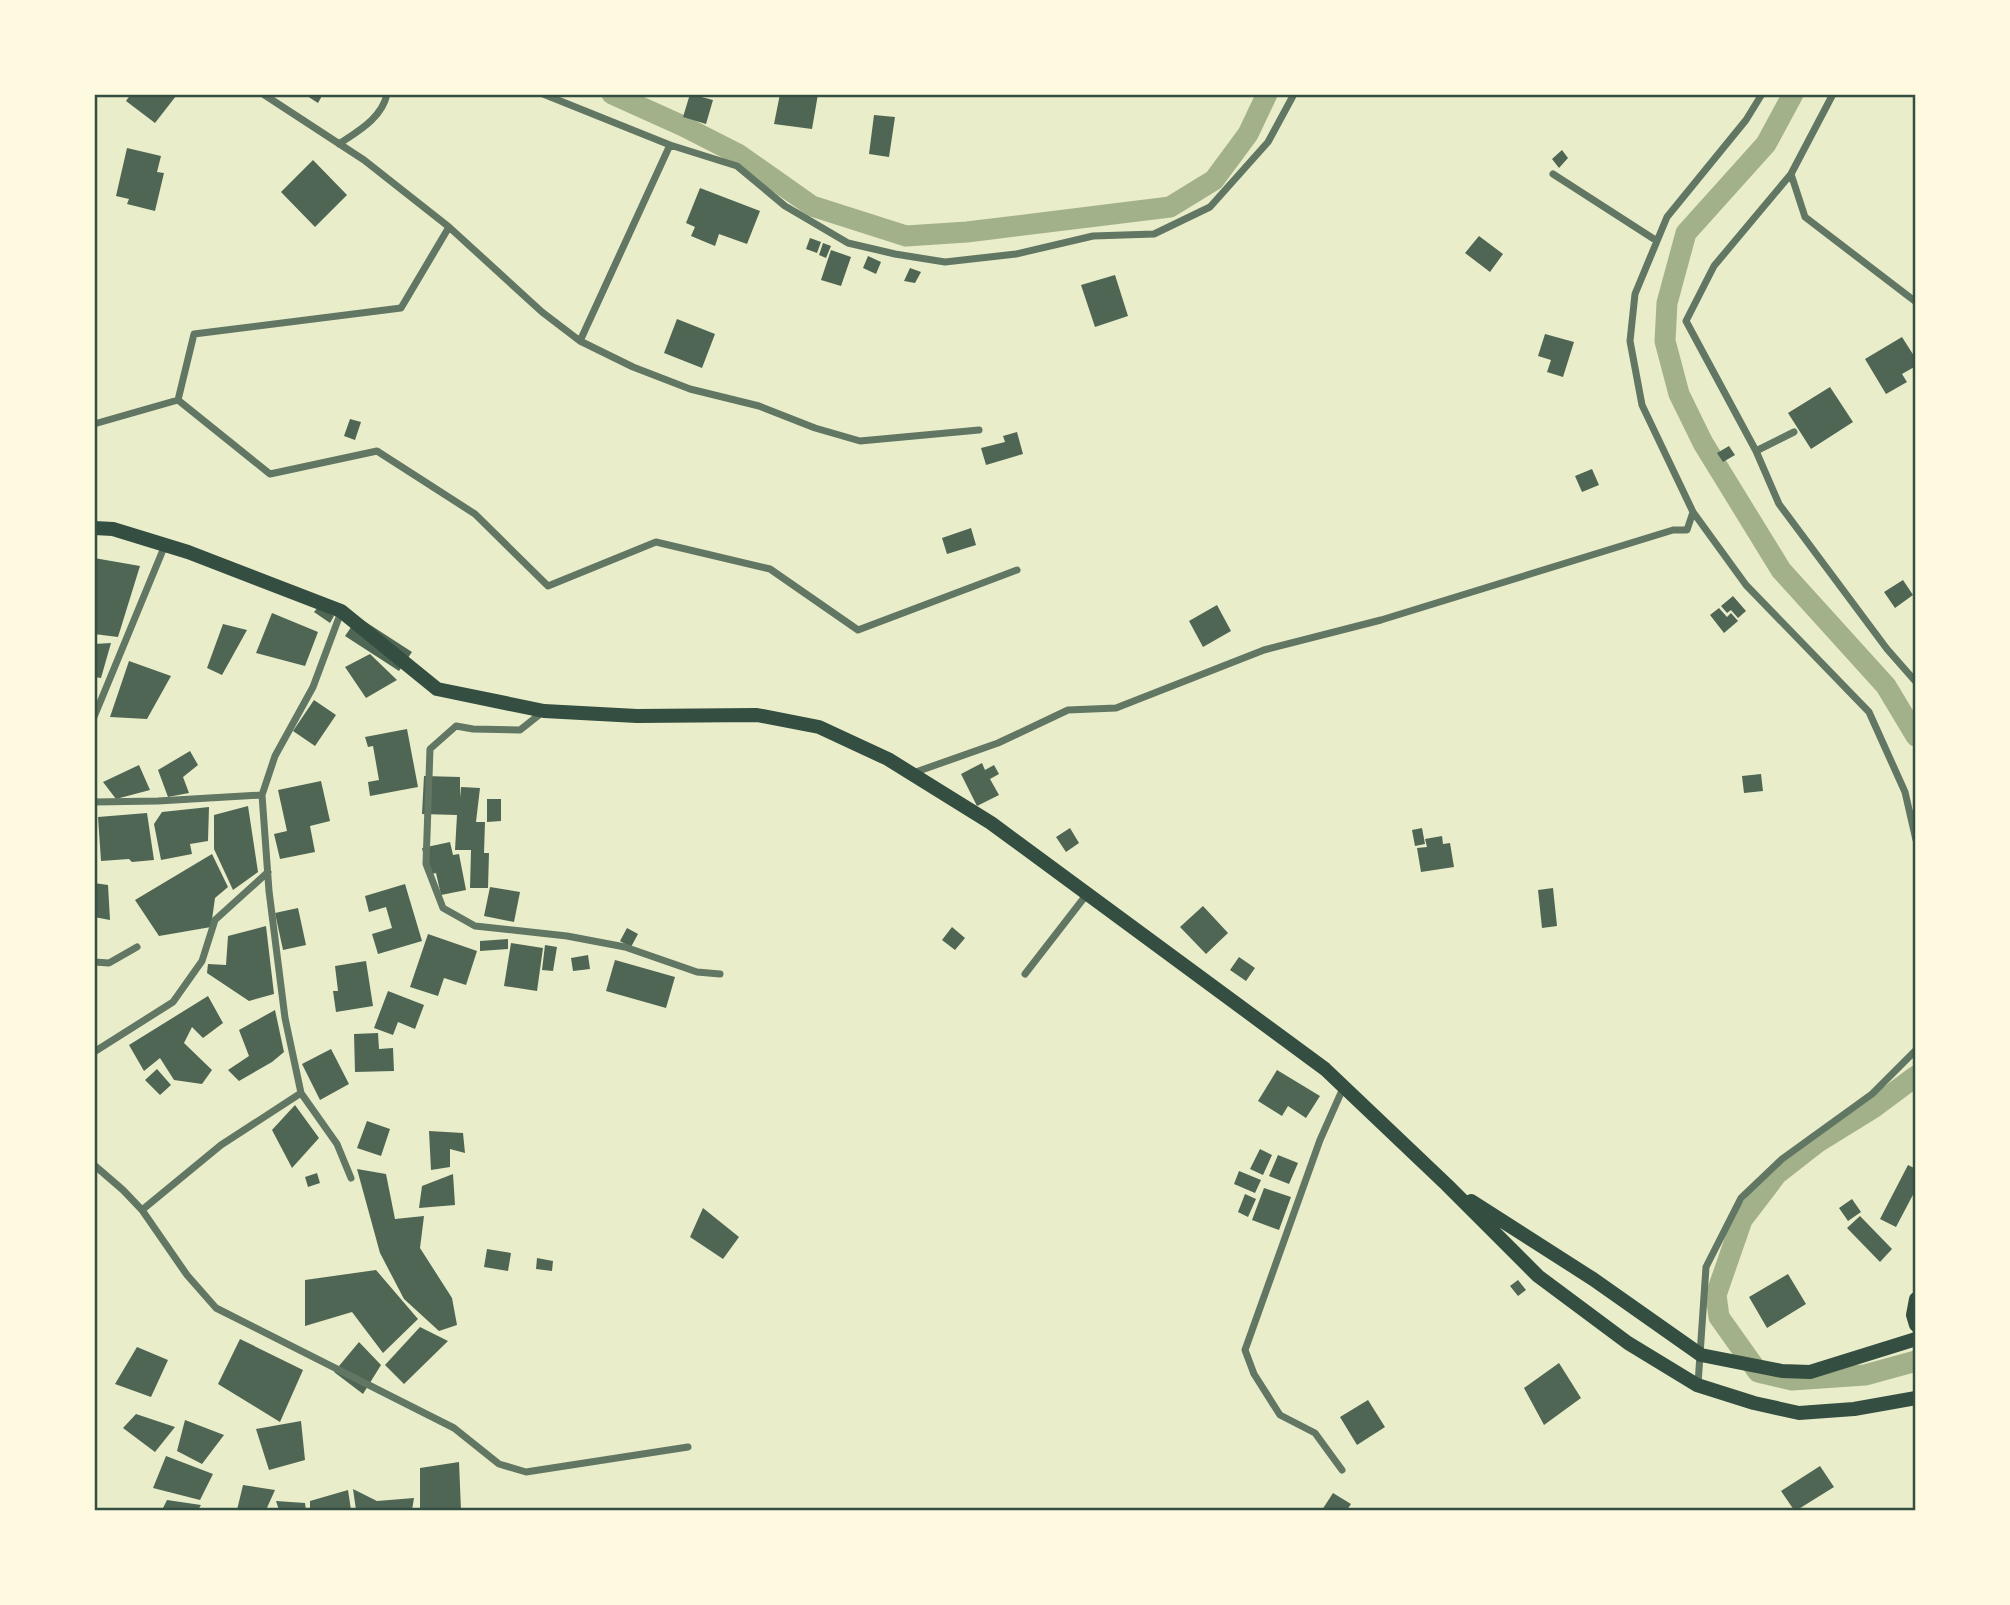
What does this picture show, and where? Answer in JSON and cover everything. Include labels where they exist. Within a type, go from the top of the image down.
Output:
[{"type":"main road","points":[[94,528],[113,530],[164,545],[341,611],[437,689],[544,711],[637,716],[757,715],[819,727],[888,759],[991,823],[1345,1086],[1538,1276],[1628,1343],[1698,1385],[1754,1403],[1799,1413],[1854,1409],[1916,1398]]},
{"type":"main road","points":[[1447,1185],[1592,1279],[1701,1355],[1782,1371],[1810,1372],[1916,1339]]},
{"type":"main road","points":[[1916,1299],[1913,1314],[1916,1325]]},
{"type":"street","points":[[263,94],[339,144],[449,227],[542,312],[580,341],[690,388],[759,406],[816,428],[860,441],[979,430]]},
{"type":"street","points":[[339,144],[365,126],[384,107],[387,94]]},
{"type":"street","points":[[543,94],[670,145],[737,166],[785,206],[848,243],[945,262],[1016,254],[1093,236],[1154,234],[1210,206],[1268,142],[1294,94]]},
{"type":"street","points":[[1762,94],[1746,120],[1667,217],[1635,294],[1630,341],[1642,405],[1693,512],[1746,585],[1869,712],[1905,792],[1916,840]]},
{"type":"street","points":[[1833,94],[1791,174],[1714,266],[1686,321],[1756,451],[1779,504],[1886,649],[1916,682]]},
{"type":"street","points":[[580,341],[670,145]]},
{"type":"street","points":[[1553,174],[1657,241]]},
{"type":"street","points":[[1791,174],[1805,216],[1916,302]]},
{"type":"street","points":[[178,400],[194,334],[401,308],[449,227]]},
{"type":"street","points":[[94,424],[178,400]]},
{"type":"street","points":[[178,400],[270,474],[377,452],[475,514],[548,586],[656,542],[770,569],[858,630],[1017,569]]},
{"type":"street","points":[[1756,451],[1794,432]]},
{"type":"street","points":[[912,774],[998,743],[1068,710],[1116,708],[1264,650],[1381,621],[1673,530],[1687,530],[1693,512]]},
{"type":"street","points":[[94,717],[164,545]]},
{"type":"street","points":[[341,611],[313,687],[275,756],[262,795],[285,1018],[301,1093],[337,1144],[351,1178]]},
{"type":"street","points":[[544,711],[520,730],[456,726],[430,749],[426,864],[443,908],[475,926],[567,936],[625,947],[697,972],[720,974]]},
{"type":"street","points":[[94,802],[262,795]]},
{"type":"street","points":[[94,1052],[173,1002],[202,961],[215,920],[268,872]]},
{"type":"street","points":[[1025,974],[1087,894]]},
{"type":"street","points":[[94,962],[109,963],[137,947]]},
{"type":"street","points":[[1698,1385],[1706,1267],[1741,1198],[1782,1159],[1872,1094],[1916,1050]]},
{"type":"street","points":[[1342,1470],[1315,1433],[1280,1415],[1254,1374],[1245,1350],[1320,1140],[1345,1086]]},
{"type":"street","points":[[142,1210],[221,1145],[301,1093]]},
{"type":"street","points":[[94,1165],[142,1210],[187,1275],[216,1308],[454,1428],[499,1464],[526,1472],[688,1447]]},
{"type":"building","points":[[131,94],[176,96],[155,123],[126,101]]},
{"type":"building","points":[[304,94],[323,94],[318,103]]},
{"type":"building","points":[[690,94],[713,100],[706,124],[683,117]]},
{"type":"building","points":[[780,94],[818,94],[812,129],[774,124]]},
{"type":"building","points":[[874,115],[895,117],[889,157],[869,154]]},
{"type":"building","points":[[127,148],[161,156],[157,172],[164,173],[155,211],[127,204],[129,199],[116,196]]},
{"type":"building","points":[[1562,150],[1568,158],[1559,168],[1552,159]]},
{"type":"building","points":[[313,160],[347,195],[315,227],[281,192]]},
{"type":"building","points":[[700,188],[760,211],[747,244],[719,234],[715,246],[691,236],[695,227],[686,223]]},
{"type":"building","points":[[1479,236],[1503,254],[1490,272],[1465,253]]},
{"type":"building","points":[[810,238],[821,242],[817,253],[806,249]]},
{"type":"building","points":[[823,243],[831,246],[826,258],[819,255]]},
{"type":"building","points":[[831,250],[851,257],[841,286],[821,280]]},
{"type":"building","points":[[868,256],[881,262],[876,274],[863,268]]},
{"type":"building","points":[[910,268],[921,272],[915,283],[904,281]]},
{"type":"building","points":[[1115,275],[1128,316],[1095,327],[1081,285]]},
{"type":"building","points":[[677,319],[715,334],[702,368],[664,353]]},
{"type":"building","points":[[1545,334],[1574,342],[1563,377],[1547,372],[1551,360],[1538,356]]},
{"type":"building","points":[[1902,337],[1916,359],[1916,366],[1902,374],[1907,382],[1886,394],[1865,359]]},
{"type":"building","points":[[1830,387],[1853,422],[1811,449],[1788,413]]},
{"type":"building","points":[[350,419],[361,422],[355,440],[344,436]]},
{"type":"building","points":[[1017,432],[1023,454],[986,465],[981,448],[1005,442],[1003,436]]},
{"type":"building","points":[[1729,446],[1735,455],[1723,462],[1717,453]]},
{"type":"building","points":[[1592,469],[1599,485],[1582,492],[1575,476]]},
{"type":"building","points":[[971,528],[976,545],[947,554],[942,538]]},
{"type":"building","points":[[94,558],[140,566],[118,637],[94,634]]},
{"type":"building","points":[[1903,580],[1913,595],[1895,608],[1884,592]]},
{"type":"building","points":[[1733,596],[1746,611],[1738,618],[1731,610],[1727,613],[1721,606]]},
{"type":"building","points":[[1217,605],[1231,631],[1203,647],[1189,621]]},
{"type":"building","points":[[319,606],[334,616],[330,623],[314,612]]},
{"type":"building","points":[[1719,608],[1727,617],[1731,613],[1738,621],[1724,633],[1710,615]]},
{"type":"building","points":[[272,613],[318,632],[305,666],[256,653]]},
{"type":"building","points":[[358,617],[412,652],[399,671],[345,636]]},
{"type":"building","points":[[223,624],[247,630],[222,675],[207,668]]},
{"type":"building","points":[[111,643],[101,678],[94,677],[94,644]]},
{"type":"building","points":[[370,654],[397,680],[366,698],[345,667]]},
{"type":"building","points":[[129,661],[171,676],[147,719],[110,717]]},
{"type":"building","points":[[314,700],[336,715],[315,746],[293,731]]},
{"type":"building","points":[[407,729],[418,787],[370,796],[368,782],[379,780],[373,746],[368,747],[365,737]]},
{"type":"building","points":[[190,751],[198,765],[183,777],[189,793],[168,797],[158,770]]},
{"type":"building","points":[[982,763],[985,770],[994,765],[999,774],[990,779],[999,795],[977,806],[961,774]]},
{"type":"building","points":[[139,765],[150,790],[116,799],[103,782]]},
{"type":"building","points":[[1761,774],[1763,791],[1744,793],[1742,776]]},
{"type":"building","points":[[424,776],[460,777],[460,798],[461,787],[480,788],[476,822],[485,822],[484,853],[489,853],[488,888],[470,888],[471,850],[455,850],[457,815],[422,814]]},
{"type":"building","points":[[321,781],[330,821],[310,826],[315,852],[280,859],[274,834],[287,831],[278,790]]},
{"type":"building","points":[[487,799],[501,799],[501,821],[487,822]]},
{"type":"building","points":[[248,806],[258,872],[233,890],[214,849],[214,815]]},
{"type":"building","points":[[209,807],[208,841],[190,844],[192,854],[161,860],[154,824],[162,812]]},
{"type":"building","points":[[147,813],[154,860],[101,861],[98,817]]},
{"type":"building","points":[[1070,828],[1079,843],[1066,852],[1056,837]]},
{"type":"building","points":[[1422,828],[1425,844],[1415,846],[1412,830]]},
{"type":"building","points":[[1442,836],[1443,844],[1450,843],[1454,867],[1421,872],[1417,848],[1427,847],[1425,839]]},
{"type":"building","points":[[450,842],[453,855],[459,854],[466,890],[441,895],[436,873],[428,875],[422,848]]},
{"type":"building","points":[[212,854],[228,887],[215,898],[211,927],[159,936],[135,900]]},
{"type":"building","points":[[94,883],[108,885],[110,920],[94,917]]},
{"type":"building","points":[[405,884],[422,941],[378,954],[372,934],[392,928],[386,907],[369,912],[365,896]]},
{"type":"building","points":[[490,887],[520,892],[514,922],[484,916]]},
{"type":"building","points":[[1553,888],[1557,926],[1542,928],[1538,890]]},
{"type":"building","points":[[1203,906],[1228,933],[1206,954],[1180,927]]},
{"type":"building","points":[[298,908],[306,945],[283,950],[275,913]]},
{"type":"building","points":[[266,926],[274,994],[249,1001],[207,973],[208,964],[226,965],[228,936]]},
{"type":"building","points":[[952,927],[965,938],[955,950],[942,940]]},
{"type":"building","points":[[627,928],[638,934],[631,947],[620,941]]},
{"type":"building","points":[[428,934],[477,951],[466,985],[444,978],[438,996],[410,987]]},
{"type":"building","points":[[508,939],[508,949],[480,951],[480,941]]},
{"type":"building","points":[[511,943],[543,948],[537,991],[504,986]]},
{"type":"building","points":[[545,945],[557,947],[553,971],[542,970]]},
{"type":"building","points":[[588,955],[590,969],[573,971],[571,958]]},
{"type":"building","points":[[1239,957],[1255,968],[1246,981],[1230,970]]},
{"type":"building","points":[[615,960],[675,977],[666,1008],[606,991]]},
{"type":"building","points":[[366,961],[373,1006],[336,1012],[333,991],[338,991],[335,966]]},
{"type":"building","points":[[388,991],[424,1005],[415,1029],[398,1022],[393,1035],[374,1028]]},
{"type":"building","points":[[208,996],[223,1023],[203,1038],[192,1027],[184,1043],[212,1070],[202,1084],[174,1080],[160,1058],[144,1071],[129,1045]]},
{"type":"building","points":[[275,1010],[284,1052],[239,1081],[228,1070],[249,1056],[239,1030]]},
{"type":"building","points":[[378,1033],[379,1049],[393,1048],[394,1071],[355,1072],[354,1034]]},
{"type":"building","points":[[331,1049],[349,1084],[320,1100],[302,1064]]},
{"type":"building","points":[[157,1069],[171,1085],[160,1095],[145,1080]]},
{"type":"building","points":[[1277,1070],[1320,1096],[1306,1118],[1288,1106],[1282,1116],[1258,1101]]},
{"type":"building","points":[[295,1105],[319,1138],[292,1168],[272,1130]]},
{"type":"building","points":[[367,1121],[390,1129],[381,1156],[357,1148]]},
{"type":"building","points":[[429,1131],[463,1133],[465,1153],[450,1149],[450,1167],[431,1170]]},
{"type":"building","points":[[1260,1149],[1272,1155],[1263,1175],[1250,1169]]},
{"type":"building","points":[[1278,1155],[1298,1163],[1289,1184],[1269,1176]]},
{"type":"building","points":[[1908,1165],[1916,1169],[1916,1189],[1896,1227],[1880,1219]]},
{"type":"building","points":[[357,1169],[386,1174],[395,1219],[424,1216],[420,1248],[452,1298],[457,1325],[439,1331],[404,1299],[380,1253]]},
{"type":"building","points":[[1239,1171],[1261,1180],[1255,1193],[1234,1184]]},
{"type":"building","points":[[317,1173],[320,1183],[308,1187],[305,1177]]},
{"type":"building","points":[[453,1174],[455,1205],[419,1208],[422,1186]]},
{"type":"building","points":[[1264,1188],[1291,1197],[1279,1230],[1252,1220]]},
{"type":"building","points":[[1245,1194],[1256,1199],[1248,1217],[1238,1212]]},
{"type":"building","points":[[1852,1199],[1861,1212],[1848,1221],[1839,1208]]},
{"type":"building","points":[[703,1208],[739,1237],[723,1259],[690,1237]]},
{"type":"building","points":[[1860,1216],[1892,1249],[1880,1262],[1847,1228]]},
{"type":"building","points":[[487,1249],[511,1253],[508,1271],[484,1267]]},
{"type":"building","points":[[537,1258],[553,1261],[552,1271],[536,1269]]},
{"type":"building","points":[[376,1270],[418,1319],[383,1353],[352,1312],[305,1326],[305,1280]]},
{"type":"building","points":[[1788,1274],[1806,1304],[1767,1328],[1749,1297]]},
{"type":"building","points":[[1518,1280],[1526,1290],[1518,1296],[1510,1286]]},
{"type":"building","points":[[420,1327],[448,1341],[404,1384],[385,1365]]},
{"type":"building","points":[[240,1339],[303,1370],[280,1422],[218,1384]]},
{"type":"building","points":[[359,1342],[381,1365],[363,1394],[334,1372]]},
{"type":"building","points":[[137,1347],[168,1360],[151,1397],[115,1384]]},
{"type":"building","points":[[1559,1363],[1581,1398],[1544,1425],[1524,1388]]},
{"type":"building","points":[[1368,1400],[1385,1427],[1357,1445],[1340,1417]]},
{"type":"building","points":[[136,1414],[175,1427],[155,1452],[123,1428]]},
{"type":"building","points":[[185,1420],[224,1435],[202,1464],[177,1451]]},
{"type":"building","points":[[301,1421],[305,1460],[269,1470],[256,1429]]},
{"type":"building","points":[[166,1456],[213,1474],[200,1500],[153,1488]]},
{"type":"building","points":[[459,1462],[461,1510],[420,1510],[420,1468]]},
{"type":"building","points":[[1820,1466],[1834,1487],[1794,1510],[1781,1491]]},
{"type":"building","points":[[243,1485],[275,1490],[266,1510],[237,1510]]},
{"type":"building","points":[[353,1489],[377,1501],[414,1498],[412,1510],[356,1510]]},
{"type":"building","points":[[348,1490],[351,1510],[310,1510],[310,1501]]},
{"type":"building","points":[[1333,1493],[1351,1504],[1347,1510],[1322,1510]]},
{"type":"building","points":[[167,1500],[201,1505],[198,1510],[162,1510]]},
{"type":"building","points":[[276,1501],[305,1503],[306,1510],[279,1510]]},
{"type":"waterway","points":[[612,94],[738,154],[812,206],[906,236],[967,232],[1170,207],[1214,180],[1248,134],[1267,94]]},
{"type":"waterway","points":[[1793,94],[1766,144],[1686,233],[1667,303],[1665,341],[1679,394],[1703,443],[1781,570],[1886,686],[1916,736]]},
{"type":"waterway","points":[[1916,1076],[1873,1108],[1818,1142],[1777,1174],[1742,1220],[1716,1295],[1719,1317],[1758,1372],[1792,1380],[1865,1375],[1916,1361]]}]
